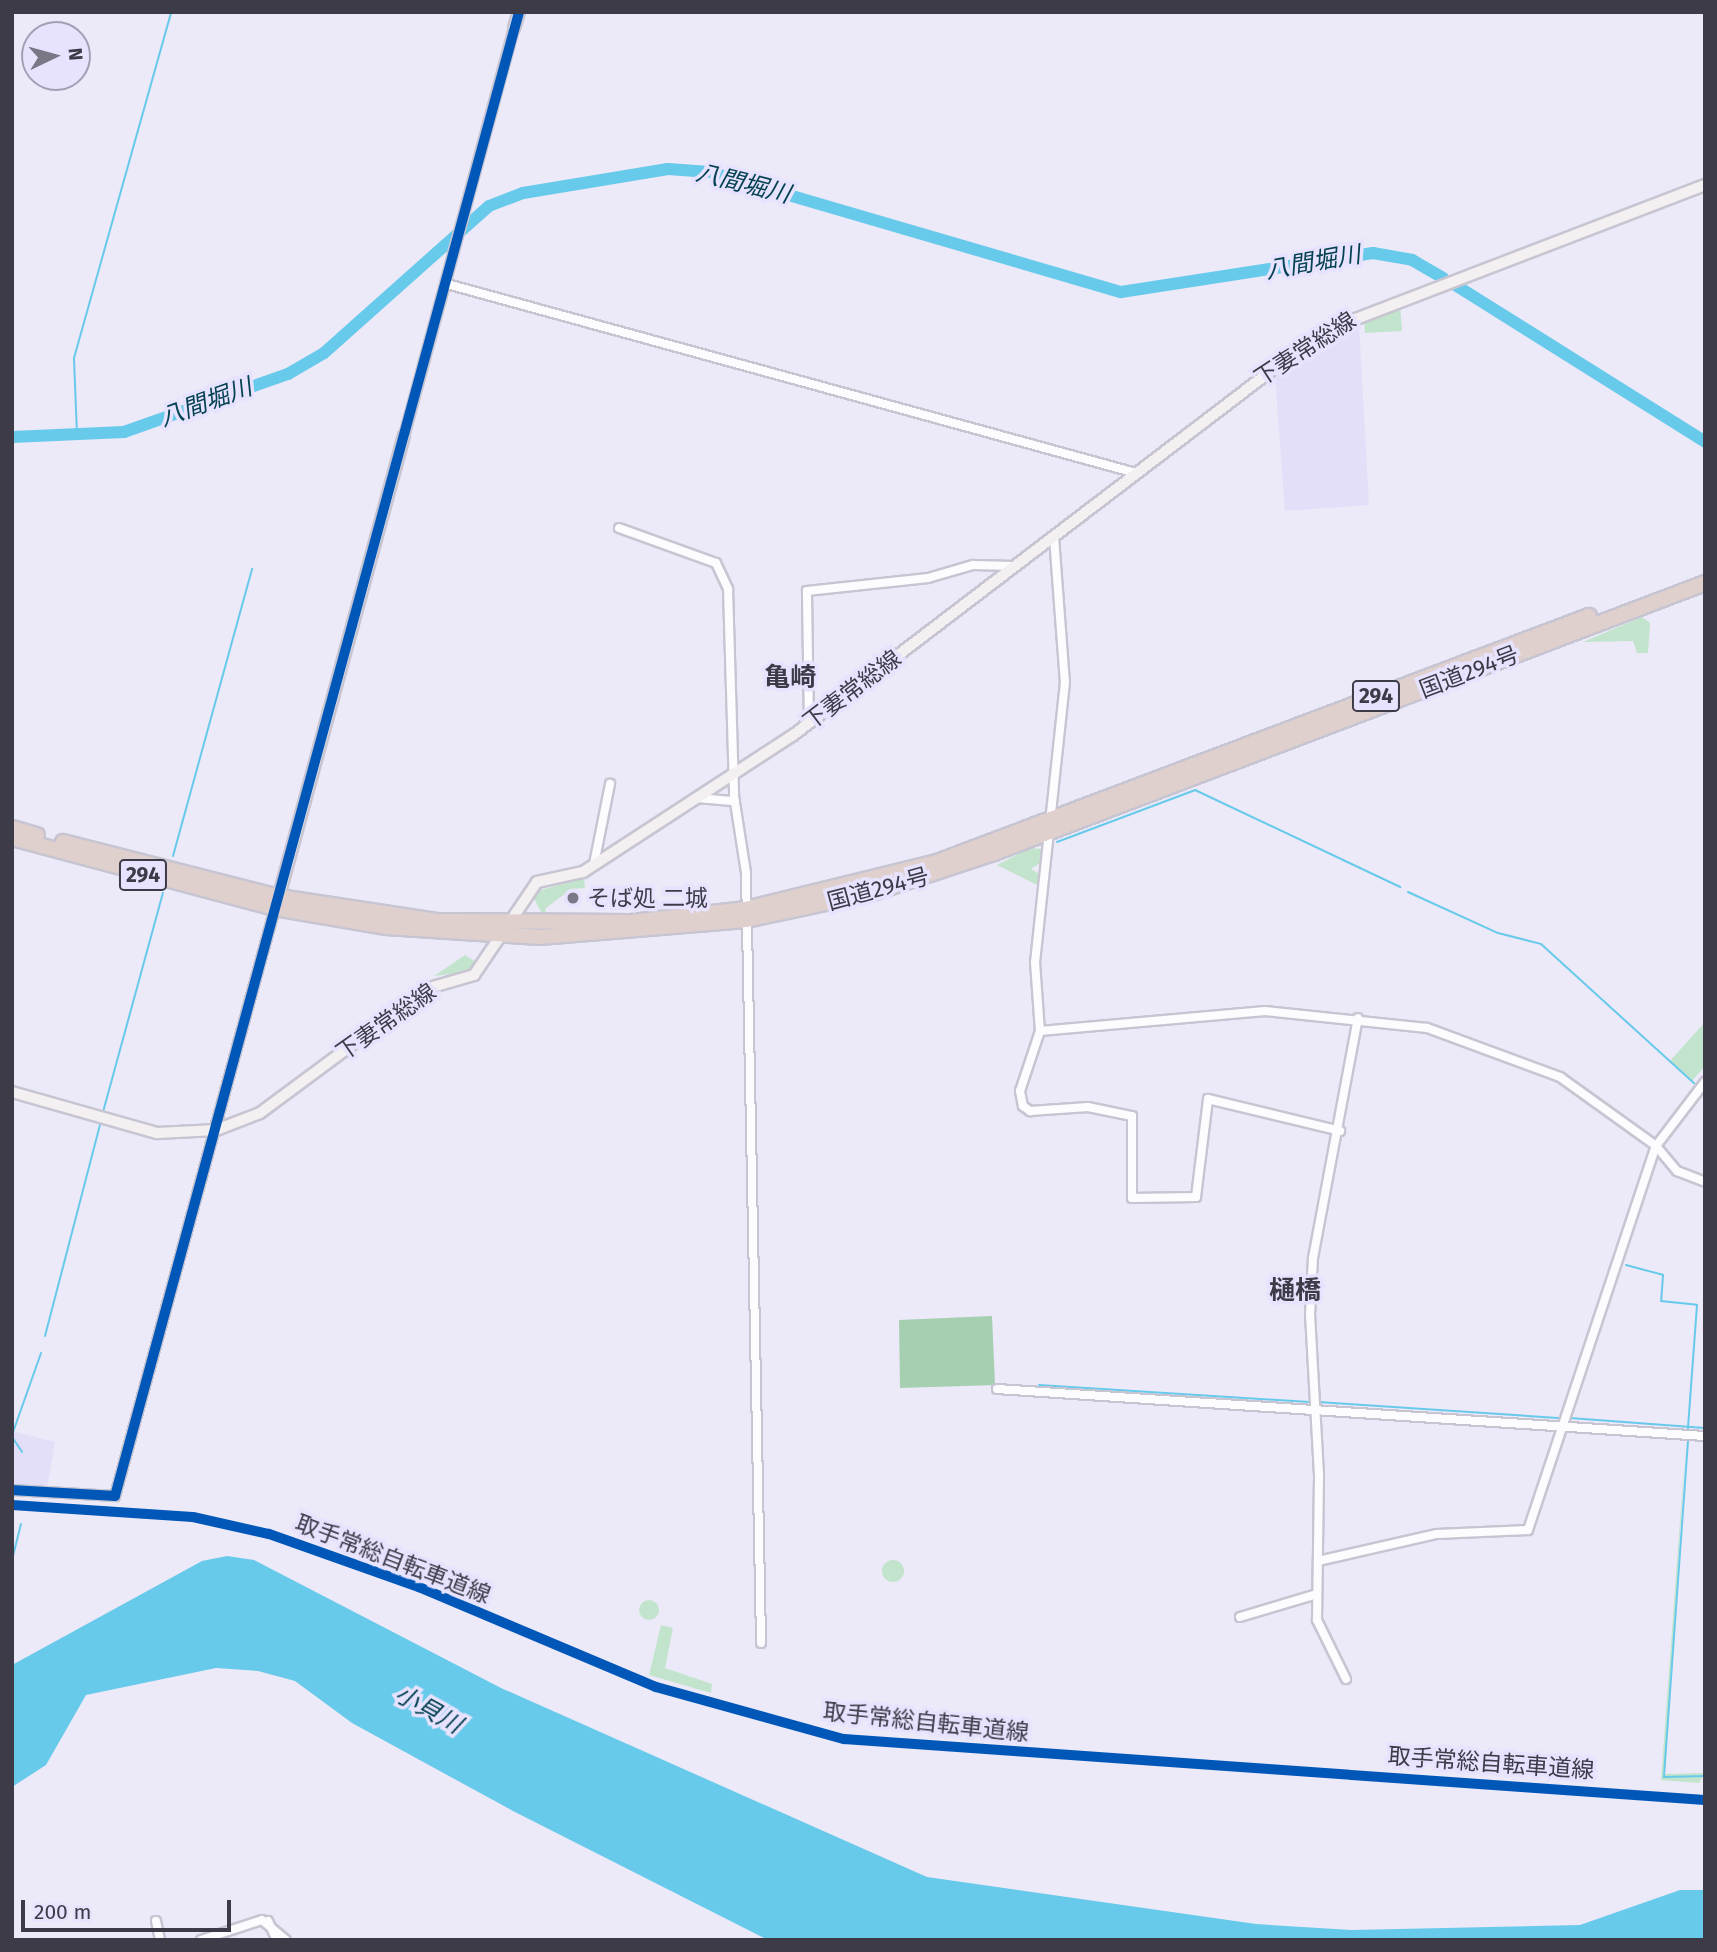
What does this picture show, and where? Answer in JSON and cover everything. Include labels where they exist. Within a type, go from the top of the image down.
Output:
[{"type":"highway","name":"国道294号","points":[[1048,827],[1705,573]]},
{"type":"highway","name":"国道294号","points":[[12,838],[277,903],[505,930],[746,915],[898,874],[1048,827],[1705,583]]},
{"type":"highway","name":"国道294号","points":[[12,828],[277,903]]},
{"type":"main road","points":[[514,27],[519,12]]},
{"type":"main road","name":"下妻常総線","points":[[12,1092],[145,1131],[216,1130],[273,1105],[429,988],[470,978],[537,882],[575,875],[594,864],[809,723],[1335,325],[1705,185]]},
{"type":"main road","points":[[277,903],[404,436]]},
{"type":"street","points":[[404,436],[514,27]]},
{"type":"street","points":[[447,284],[1136,473]]},
{"type":"street","points":[[619,528],[711,560],[724,572],[733,775],[746,915],[761,1643]]},
{"type":"street","points":[[1054,537],[1065,682],[1035,962],[1040,1031],[1020,1091],[1025,1110],[1088,1107],[1132,1116],[1132,1198],[1194,1198],[1208,1099],[1340,1131]]},
{"type":"street","points":[[809,723],[807,591],[928,578],[972,565],[1014,566]]},
{"type":"street","points":[[594,864],[610,783]]},
{"type":"street","points":[[697,798],[735,801]]},
{"type":"street","points":[[12,1490],[115,1496],[277,903]]},
{"type":"street","points":[[1040,1031],[1251,1012],[1358,1018],[1434,1030],[1537,1065],[1587,1093],[1656,1146],[1678,1171],[1705,1182]]},
{"type":"street","points":[[1346,1679],[1317,1620],[1318,1560],[1312,1404],[1314,1258],[1340,1131],[1358,1018]]},
{"type":"street","points":[[1318,1560],[1437,1534],[1528,1530],[1656,1146],[1705,1082]]},
{"type":"street","points":[[997,1389],[1312,1404],[1563,1420],[1705,1436]]},
{"type":"street","points":[[1240,1617],[1317,1594]]},
{"type":"street","points":[[156,1921],[160,1940]]},
{"type":"street","points":[[201,1940],[268,1921]]},
{"type":"street","points":[[268,1921],[277,1940]]},
{"type":"street","points":[[268,1921],[286,1940]]},
{"type":"shaded area","points":[[1359,323],[1369,505],[1285,511],[1275,376]]},
{"type":"shaded area","points":[[12,1431],[55,1442],[47,1487],[12,1485]]},
{"type":"green space","points":[[1400,305],[1402,331],[1365,333],[1364,319]]},
{"type":"green space","points":[[1642,617],[1650,623],[1648,653],[1637,653],[1633,641],[1583,642]]},
{"type":"green space","points":[[1030,848],[1042,849],[1040,863],[1031,869],[1041,875],[1039,886],[997,865]]},
{"type":"green space","points":[[584,878],[585,888],[571,889],[546,908],[544,917],[533,897],[537,891]]},
{"type":"green space","points":[[465,955],[477,963],[470,972],[434,976]]},
{"type":"green space","points":[[1705,1022],[1705,1066],[1692,1081],[1670,1061]]},
{"type":"green space","points":[[992,1316],[995,1385],[900,1388],[899,1320]]},
{"type":"green space","points":[[1686,1439],[1665,1774],[1705,1773],[1699,1783],[1661,1780]]},
{"type":"green space","points":[[893,1560],[901,1563],[904,1571],[901,1579],[893,1582],[885,1579],[882,1571],[885,1563]]},
{"type":"green space","points":[[649,1600],[656,1603],[659,1610],[656,1617],[649,1620],[642,1617],[639,1610],[642,1603]]},
{"type":"green space","points":[[661,1625],[673,1628],[665,1668],[712,1684],[711,1693],[649,1675]]},
{"type":"water","name":"小貝川","points":[[227,1556],[254,1560],[501,1688],[927,1877],[1256,1924],[1351,1930],[1580,1925],[1680,1890],[1705,1890],[1705,1940],[768,1940],[513,1811],[352,1723],[295,1681],[258,1671],[216,1668],[86,1695],[46,1765],[12,1787],[12,1665],[202,1561]]},
{"type":"waterway","points":[[77,434],[74,358],[171,12]]},
{"type":"waterway","name":"八間堀川","points":[[12,437],[124,432],[288,374],[324,353],[489,206],[523,193],[668,169],[710,172],[1121,292],[1373,253],[1412,260],[1443,278]]},
{"type":"waterway","name":"八間堀川","points":[[1452,283],[1705,442]]},
{"type":"waterway","points":[[173,856],[252,569]]},
{"type":"waterway","points":[[1057,842],[1195,790],[1400,887]]},
{"type":"waterway","points":[[1408,892],[1498,933],[1541,944],[1694,1083]]},
{"type":"waterway","points":[[103,1112],[163,893]]},
{"type":"waterway","points":[[45,1336],[100,1125]]},
{"type":"waterway","points":[[1626,1265],[1663,1275],[1661,1301],[1697,1305],[1688,1429]]},
{"type":"waterway","points":[[12,1435],[41,1353]]},
{"type":"waterway","points":[[1039,1385],[1313,1402]]},
{"type":"waterway","points":[[1318,1402],[1561,1418]]},
{"type":"waterway","points":[[1570,1418],[1705,1428]]},
{"type":"waterway","points":[[12,1437],[22,1452]]},
{"type":"waterway","points":[[1688,1441],[1664,1777],[1705,1776]]},
{"type":"waterway","points":[[12,1560],[21,1524]]},
{"type":"cycle path","points":[[12,1490],[115,1496],[519,12]]},
{"type":"cycle path","name":"取手常総自転車道線","points":[[12,1505],[193,1517],[269,1534],[419,1587],[656,1687],[844,1739],[1705,1800]]},
{"type":"place","name":"そば処 二城","points":[[573,898]]},
{"type":"district","name":"亀崎","points":[[790,678]]},
{"type":"district","name":"樋橋","points":[[1295,1291]]}]
